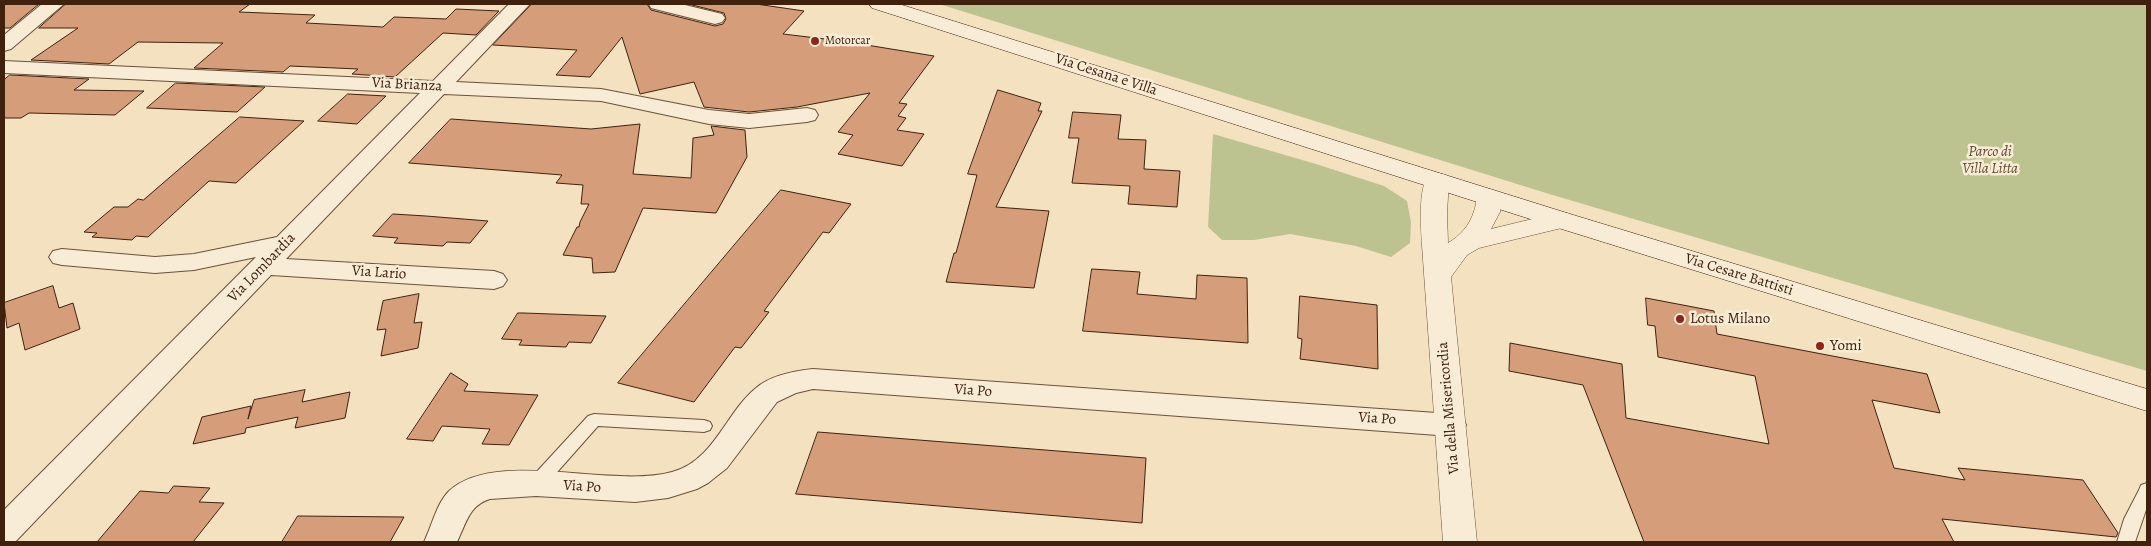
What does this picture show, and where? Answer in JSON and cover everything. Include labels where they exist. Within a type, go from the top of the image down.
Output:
[{"type":"main road","name":"Via Cesana e Villa","points":[[879,4],[1332,148]]},
{"type":"main road","name":"Via Cesare Battisti","points":[[1332,148],[2147,400]]},
{"type":"main road","name":"Via della Misericordia","points":[[1437,180],[1434,213],[1460,542]]},
{"type":"main road","points":[[1470,242],[1487,212],[1489,197]]},
{"type":"main road","points":[[1438,274],[1458,249],[1470,242],[1561,220]]},
{"type":"street","points":[[4,45],[54,4]]},
{"type":"street","name":"Via Lombardia","points":[[4,531],[520,4]]},
{"type":"street","points":[[658,4],[715,18]]},
{"type":"street","name":"Via Brianza","points":[[4,67],[601,95],[709,117],[749,121],[807,115]]},
{"type":"street","points":[[62,257],[155,265],[194,262],[286,243]]},
{"type":"street","name":"Via Lario","points":[[264,266],[494,280]]},
{"type":"street","name":"Via Po","points":[[441,542],[460,501],[474,490],[490,486],[538,483],[623,490],[646,489],[676,484],[698,474],[718,459],[756,406],[769,393],[791,382],[814,379],[1451,425]]},
{"type":"lane","name":"Via Po","points":[[538,483],[594,420],[704,426]]},
{"type":"lane","points":[[2126,542],[2133,519],[2147,490]]},
{"type":"green space","name":"Parco di Villa Litta","points":[[939,4],[2147,4],[2147,371],[1546,193]]},
{"type":"green space","points":[[1213,134],[1384,186],[1407,201],[1411,222],[1410,243],[1391,257],[1356,246],[1290,234],[1254,240],[1222,240],[1208,227]]},
{"type":"building","points":[[4,4],[39,4],[10,28],[4,28]]},
{"type":"building","points":[[66,4],[250,4],[239,12],[315,15],[306,23],[383,27],[394,17],[446,19],[456,9],[499,11],[476,35],[443,33],[395,77],[352,74],[358,69],[290,66],[283,72],[194,68],[223,43],[138,42],[109,64],[31,60],[78,28],[39,28]]},
{"type":"building","points":[[532,4],[647,4],[651,10],[715,26],[723,24],[726,19],[724,13],[688,4],[756,4],[804,11],[783,34],[842,41],[934,56],[899,103],[907,104],[898,116],[906,118],[897,130],[924,134],[902,166],[838,154],[853,135],[838,132],[870,93],[797,107],[749,112],[704,107],[694,82],[640,94],[622,37],[590,77],[556,75],[577,50],[493,45]]},
{"type":"building","points":[[10,75],[89,79],[74,90],[144,91],[115,115],[29,113],[21,118],[4,118],[4,80]]},
{"type":"building","points":[[176,83],[265,87],[237,112],[147,108]]},
{"type":"building","points":[[998,90],[1041,103],[1038,111],[1042,111],[996,207],[1049,211],[1034,288],[946,282],[954,253],[956,253],[977,175],[968,174]]},
{"type":"building","points":[[348,94],[386,96],[357,124],[318,121]]},
{"type":"building","points":[[1073,112],[1121,115],[1118,139],[1146,140],[1144,169],[1180,171],[1177,207],[1128,204],[1130,186],[1072,183],[1079,138],[1069,138]]},
{"type":"building","points":[[240,117],[304,121],[236,183],[209,181],[148,237],[136,236],[132,240],[92,237],[97,233],[84,232],[114,207],[128,207],[138,199],[143,200]]},
{"type":"building","points":[[451,119],[591,129],[640,124],[633,174],[691,178],[693,138],[714,135],[711,126],[745,130],[747,157],[716,213],[643,208],[615,272],[593,273],[592,258],[563,255],[577,227],[579,227],[589,204],[581,204],[583,185],[556,183],[562,175],[409,163]]},
{"type":"building","points":[[781,190],[851,204],[829,233],[823,232],[764,311],[769,312],[741,348],[735,347],[694,402],[618,383]]},
{"type":"building","points":[[393,214],[488,221],[470,243],[447,242],[443,246],[394,243],[398,238],[373,236]]},
{"type":"building","points":[[1092,269],[1140,272],[1137,294],[1196,299],[1197,275],[1247,278],[1248,343],[1083,331]]},
{"type":"building","points":[[53,286],[59,308],[73,303],[80,329],[25,350],[19,323],[7,328],[4,303]]},
{"type":"building","points":[[419,294],[414,323],[422,322],[418,348],[381,356],[386,329],[377,330],[383,301]]},
{"type":"building","points":[[1300,296],[1377,305],[1378,369],[1300,359],[1302,339],[1298,338]]},
{"type":"building","points":[[1646,298],[1714,311],[1717,334],[1927,374],[1940,413],[1872,400],[1894,468],[1965,480],[1958,468],[2083,480],[2118,533],[2116,537],[1942,519],[1954,542],[1644,542],[1583,385],[1509,371],[1510,343],[1622,364],[1626,418],[1769,444],[1755,376],[1658,357],[1655,326],[1648,325]]},
{"type":"building","points":[[518,313],[606,316],[591,343],[569,342],[566,347],[519,345],[522,340],[502,339]]},
{"type":"building","points":[[451,373],[468,384],[464,391],[538,395],[509,445],[482,444],[490,429],[442,426],[433,441],[407,439]]},
{"type":"building","points":[[305,390],[302,402],[350,392],[345,418],[295,428],[298,417],[246,428],[245,433],[193,444],[202,417],[251,406],[248,419],[254,400]]},
{"type":"building","points":[[818,432],[1146,458],[1142,523],[796,494]]},
{"type":"building","points":[[174,486],[210,488],[199,502],[224,503],[193,542],[97,542],[140,491],[168,493]]},
{"type":"building","points":[[298,516],[404,517],[390,542],[282,542]]},
{"type":"place","name":"Motorcar","points":[[815,41]]},
{"type":"place","name":"Lotus Milano","points":[[1680,319]]},
{"type":"place","name":"Yomi","points":[[1820,346]]}]
